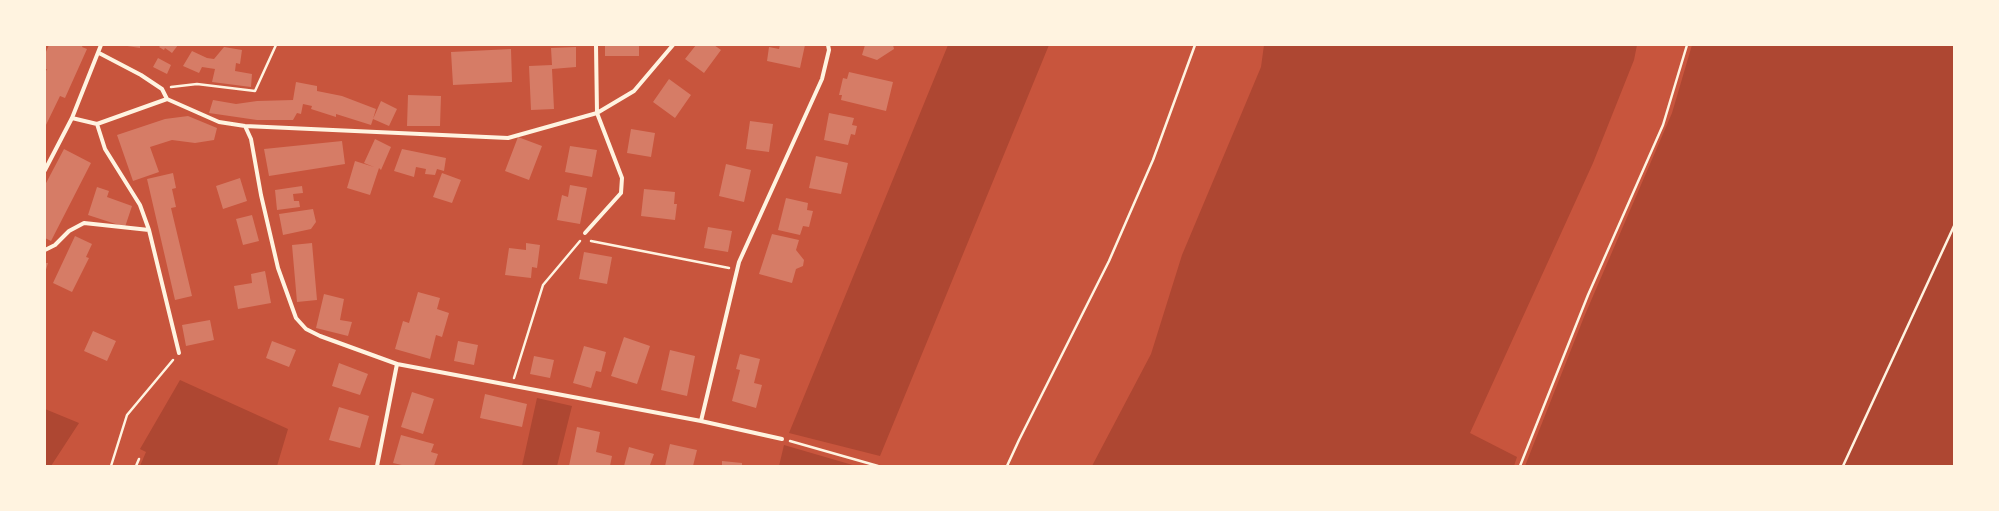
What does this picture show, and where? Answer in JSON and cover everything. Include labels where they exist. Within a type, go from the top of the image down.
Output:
[{"type":"street","points":[[45,170],[72,118],[99,54],[101,45]]},
{"type":"street","points":[[585,233],[621,192],[622,178],[597,113],[596,45]]},
{"type":"street","points":[[99,54],[152,82],[162,89],[167,99],[219,122],[245,126],[508,138],[597,113],[634,91],[673,45]]},
{"type":"street","points":[[701,421],[738,270],[822,79],[829,50],[828,45]]},
{"type":"street","points":[[72,118],[97,124],[167,99]]},
{"type":"street","points":[[97,124],[105,150],[140,205],[149,230],[179,353]]},
{"type":"street","points":[[245,126],[252,139],[261,195],[278,268],[296,318],[306,329],[320,336],[397,364],[701,421],[782,439]]},
{"type":"street","points":[[45,250],[55,245],[69,231],[84,223],[149,230]]},
{"type":"street","points":[[376,466],[397,364]]},
{"type":"path","points":[[182,86],[197,84],[255,91],[276,45]]},
{"type":"path","points":[[1008,466],[1018,440],[1109,261],[1153,160],[1195,45]]},
{"type":"path","points":[[1520,466],[1588,295],[1663,125],[1687,45]]},
{"type":"path","points":[[1843,466],[1954,226]]},
{"type":"path","points":[[512,386],[543,286],[581,239]]},
{"type":"path","points":[[589,241],[738,270]]},
{"type":"path","points":[[111,466],[127,415],[179,353]]},
{"type":"path","points":[[782,439],[878,466]]},
{"type":"path","points":[[136,466],[139,459]]},
{"type":"shaded area","points":[[948,45],[1049,45],[880,456],[789,433]]},
{"type":"shaded area","points":[[1264,45],[1637,45],[1634,60],[1593,163],[1470,433],[1517,457],[1514,466],[1092,466],[1151,354],[1182,255],[1261,67]]},
{"type":"shaded area","points":[[1692,45],[1954,45],[1954,466],[1525,466],[1584,317],[1672,113]]},
{"type":"shaded area","points":[[180,380],[288,429],[277,466],[140,466],[146,452],[140,449]]},
{"type":"shaded area","points":[[537,398],[572,406],[557,466],[522,466]]},
{"type":"shaded area","points":[[45,409],[79,423],[51,466],[45,466]]},
{"type":"shaded area","points":[[784,445],[856,466],[779,466]]},
{"type":"building","points":[[49,45],[83,45],[82,47],[87,49],[65,98],[60,96],[45,127],[45,73],[47,69],[45,69],[45,54]]},
{"type":"building","points":[[121,45],[140,45],[140,48]]},
{"type":"building","points":[[161,45],[178,45],[172,53],[165,48],[164,50],[159,47]]},
{"type":"building","points":[[605,45],[639,45],[639,56],[605,56]]},
{"type":"building","points":[[696,45],[714,45],[721,50],[704,73],[685,59]]},
{"type":"building","points":[[780,45],[805,45],[800,68],[767,61],[769,47],[779,49]]},
{"type":"building","points":[[865,45],[893,45],[894,49],[877,60],[862,55]]},
{"type":"building","points":[[224,47],[242,50],[240,64],[236,63],[235,71],[252,74],[251,87],[212,82],[215,69],[202,67],[199,73],[183,66],[192,51],[207,58],[214,59]]},
{"type":"building","points":[[576,47],[576,67],[552,69],[554,109],[531,110],[529,66],[552,65],[551,48]]},
{"type":"building","points":[[511,49],[512,82],[453,85],[451,52]]},
{"type":"building","points":[[158,58],[171,65],[167,74],[153,67]]},
{"type":"building","points":[[849,72],[893,82],[886,111],[841,100],[842,95],[839,95],[843,78],[847,79]]},
{"type":"building","points":[[669,79],[691,95],[675,118],[653,102]]},
{"type":"building","points":[[296,82],[317,86],[317,91],[342,96],[376,109],[371,125],[336,114],[336,117],[311,109],[312,106],[303,104],[301,114],[297,113],[293,120],[257,120],[209,113],[213,100],[236,104],[257,101],[293,100]]},
{"type":"building","points":[[408,95],[441,96],[440,126],[407,126]]},
{"type":"building","points":[[381,101],[397,109],[389,126],[373,119]]},
{"type":"building","points":[[829,113],[854,118],[852,125],[857,126],[855,135],[851,134],[848,145],[824,140]]},
{"type":"building","points":[[188,116],[217,128],[214,140],[195,143],[172,140],[150,147],[159,172],[133,181],[117,135],[165,119]]},
{"type":"building","points":[[750,121],[773,124],[769,152],[746,149]]},
{"type":"building","points":[[631,129],[655,133],[651,157],[627,153]]},
{"type":"building","points":[[518,137],[542,146],[529,180],[505,171]]},
{"type":"building","points":[[375,139],[391,147],[381,170],[379,168],[370,195],[347,188],[355,161],[374,167],[364,163]]},
{"type":"building","points":[[342,141],[345,164],[269,176],[264,149]]},
{"type":"building","points":[[570,146],[597,150],[592,177],[565,172]]},
{"type":"building","points":[[64,149],[91,163],[51,241],[45,238],[45,185]]},
{"type":"building","points":[[402,149],[446,158],[444,171],[437,169],[435,175],[425,174],[426,169],[416,167],[414,177],[394,171]]},
{"type":"building","points":[[816,156],[848,163],[841,194],[809,188]]},
{"type":"building","points":[[726,164],[751,170],[744,202],[719,196]]},
{"type":"building","points":[[173,173],[176,188],[172,189],[176,207],[171,208],[192,296],[175,300],[147,179]]},
{"type":"building","points":[[442,173],[461,180],[452,203],[433,197]]},
{"type":"building","points":[[240,178],[247,201],[223,209],[216,186]]},
{"type":"building","points":[[570,185],[587,188],[580,224],[557,220],[562,195],[568,197]]},
{"type":"building","points":[[302,186],[303,193],[293,194],[294,201],[299,201],[300,207],[277,210],[275,190]]},
{"type":"building","points":[[97,187],[109,191],[107,197],[132,206],[125,227],[88,215]]},
{"type":"building","points":[[644,189],[675,192],[674,204],[677,204],[675,220],[641,216]]},
{"type":"building","points":[[786,198],[808,203],[807,210],[813,211],[809,227],[803,226],[800,235],[778,230]]},
{"type":"building","points":[[313,209],[316,222],[311,229],[283,235],[279,214]]},
{"type":"building","points":[[252,215],[259,241],[243,245],[236,219]]},
{"type":"building","points":[[708,227],[732,231],[728,252],[704,248]]},
{"type":"building","points":[[772,234],[799,240],[796,250],[804,260],[803,266],[796,269],[792,283],[759,274]]},
{"type":"building","points":[[75,236],[92,244],[86,257],[89,258],[72,292],[53,283]]},
{"type":"building","points":[[312,243],[317,300],[297,302],[292,245]]},
{"type":"building","points":[[526,243],[540,245],[537,268],[532,267],[531,278],[505,275],[509,248],[526,250]]},
{"type":"building","points":[[584,252],[612,257],[607,284],[579,279]]},
{"type":"building","points":[[45,263],[48,263],[45,273]]},
{"type":"building","points":[[265,271],[271,303],[238,309],[234,286],[252,283],[251,274]]},
{"type":"building","points":[[418,292],[440,298],[437,309],[449,313],[442,337],[436,335],[430,359],[395,349],[403,321],[409,323]]},
{"type":"building","points":[[324,294],[344,299],[340,320],[352,322],[348,336],[316,328]]},
{"type":"building","points":[[210,320],[214,340],[186,346],[182,325]]},
{"type":"building","points":[[93,331],[116,341],[107,361],[84,351]]},
{"type":"building","points":[[624,337],[650,346],[637,384],[611,376]]},
{"type":"building","points":[[272,341],[296,350],[289,367],[266,358]]},
{"type":"building","points":[[458,341],[478,345],[474,365],[454,361]]},
{"type":"building","points":[[584,346],[606,352],[601,372],[596,371],[591,388],[573,383]]},
{"type":"building","points":[[670,350],[695,356],[687,396],[661,390]]},
{"type":"building","points":[[740,354],[760,359],[754,383],[762,385],[756,408],[732,401],[740,370],[736,369]]},
{"type":"building","points":[[534,356],[554,360],[550,378],[530,374]]},
{"type":"building","points":[[339,363],[368,374],[360,395],[332,386]]},
{"type":"building","points":[[412,392],[434,399],[423,434],[401,427]]},
{"type":"building","points":[[485,394],[527,404],[522,427],[480,418]]},
{"type":"building","points":[[339,407],[369,416],[360,448],[329,440]]},
{"type":"building","points":[[577,427],[600,432],[596,452],[612,456],[610,466],[569,466]]},
{"type":"building","points":[[401,435],[434,444],[431,452],[438,454],[434,466],[406,466],[393,463]]},
{"type":"building","points":[[670,444],[697,450],[693,466],[665,466]]},
{"type":"building","points":[[629,447],[654,454],[650,465],[624,466]]},
{"type":"building","points":[[722,461],[742,463],[742,466],[722,466]]}]
